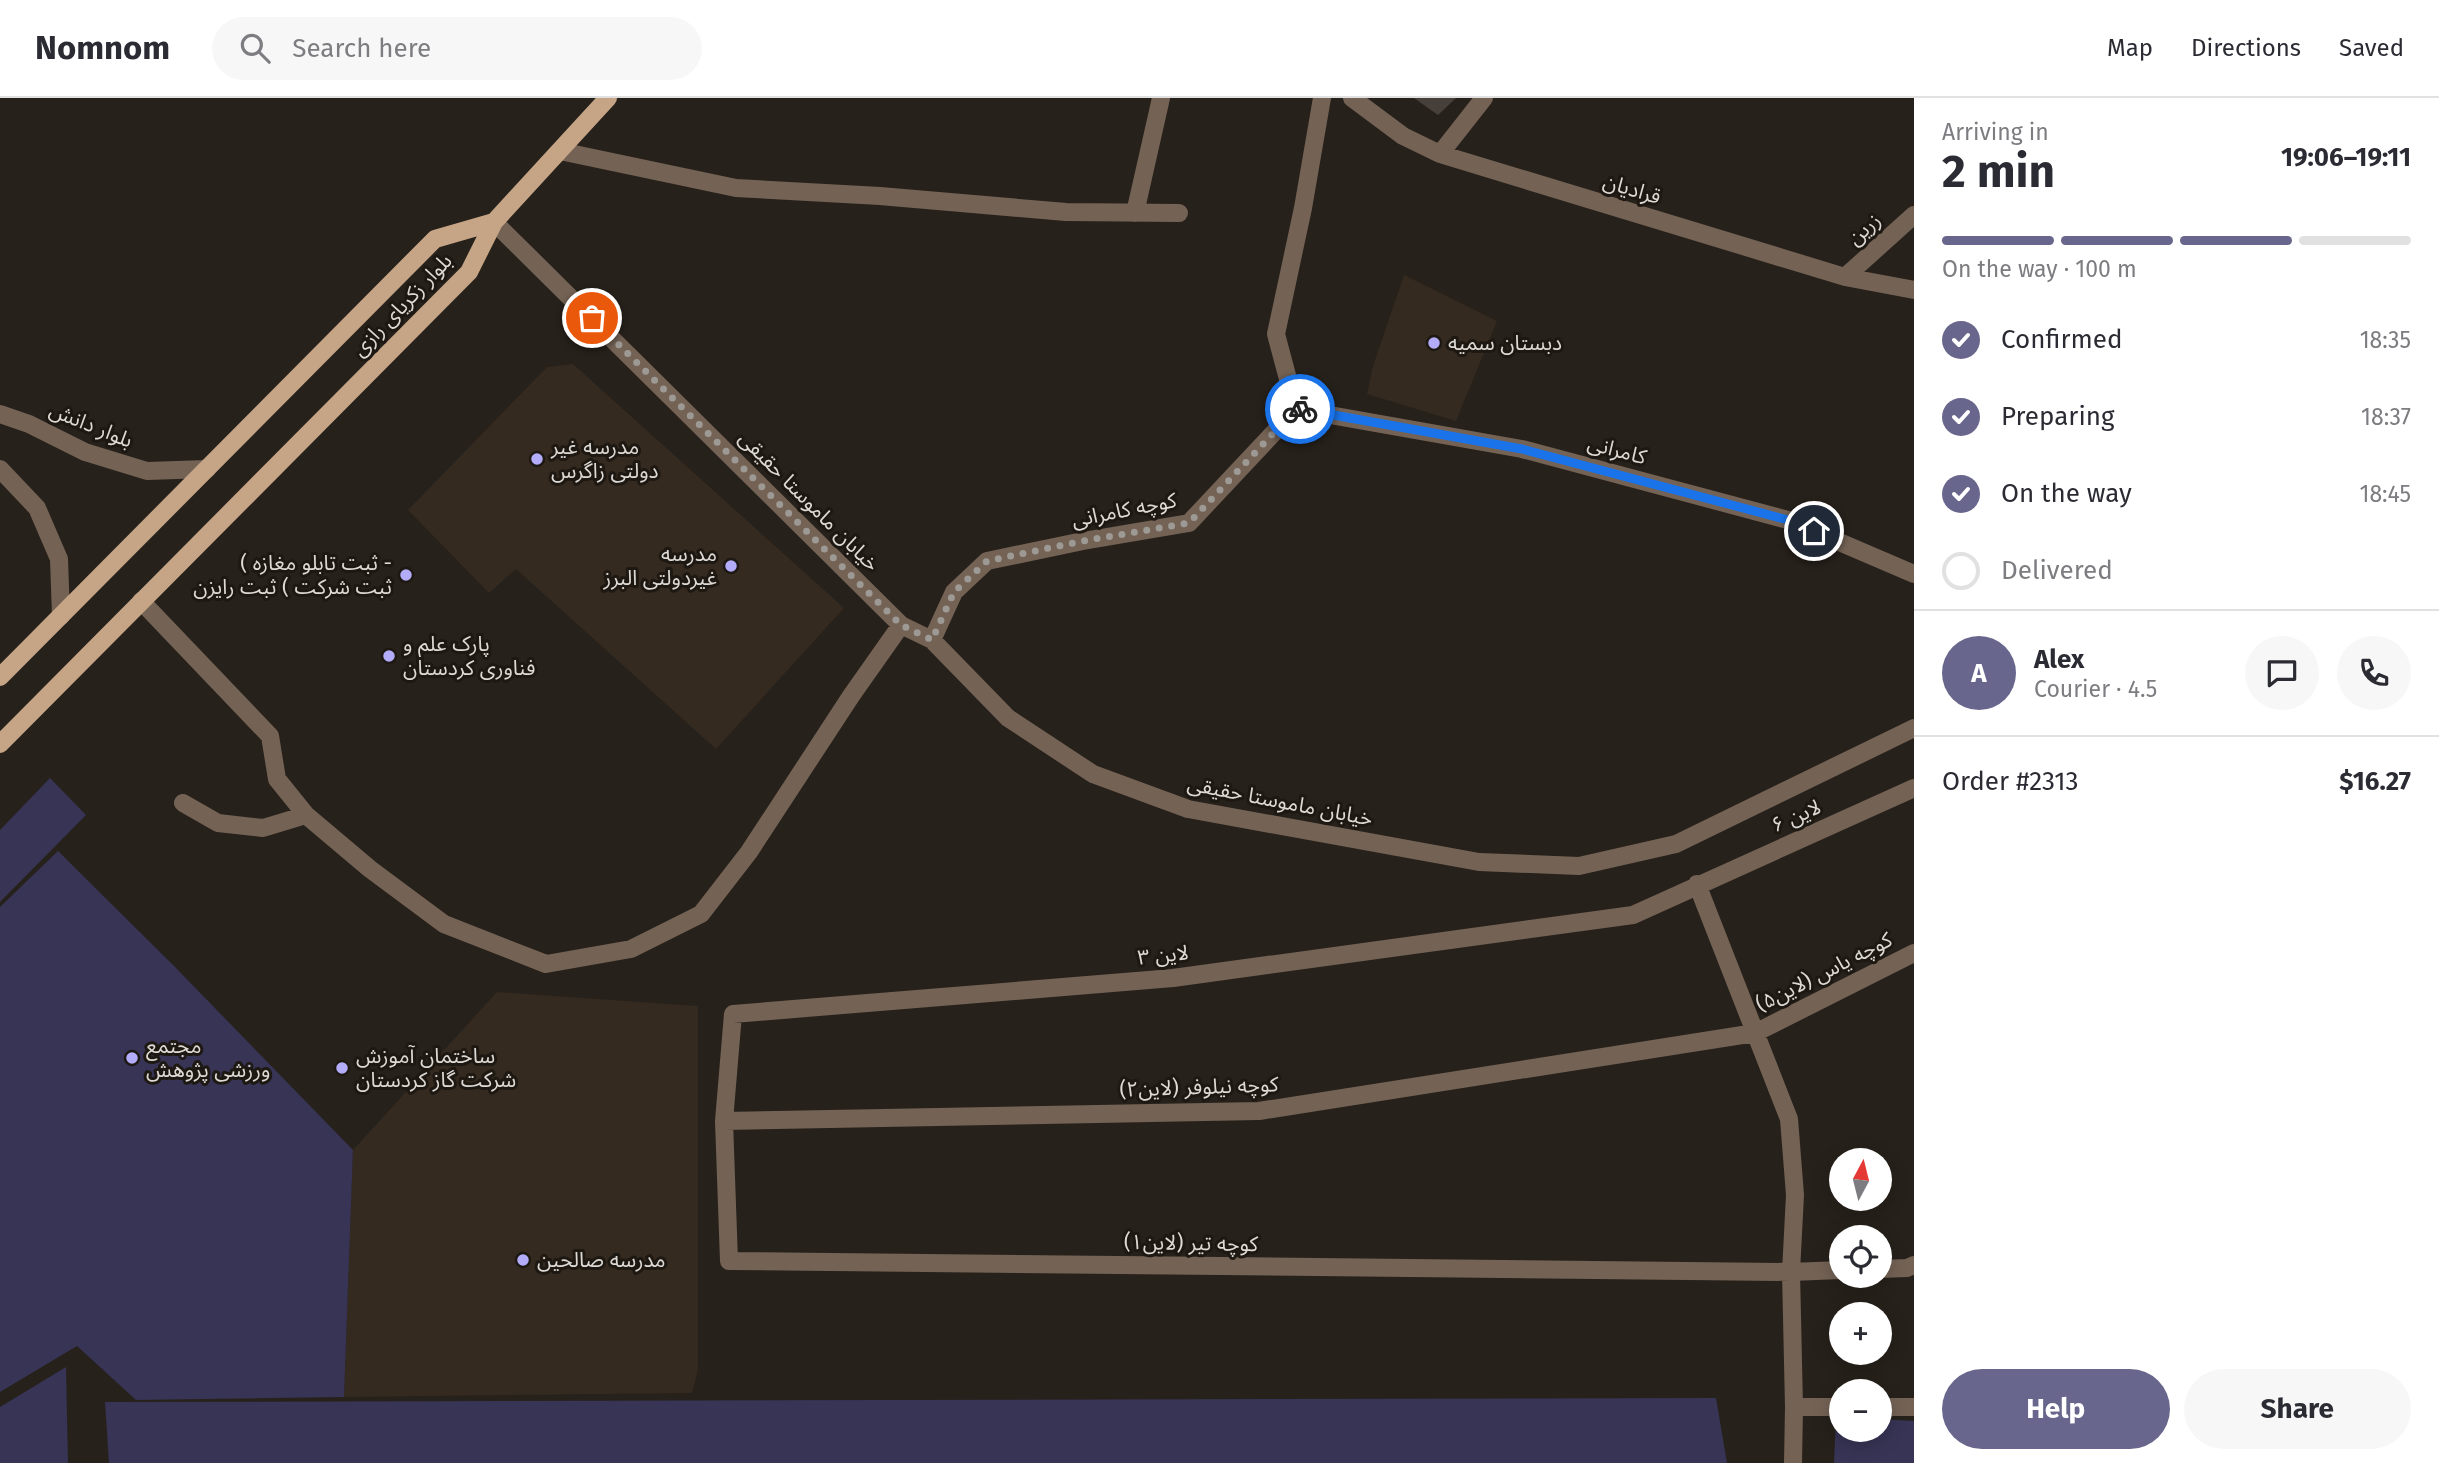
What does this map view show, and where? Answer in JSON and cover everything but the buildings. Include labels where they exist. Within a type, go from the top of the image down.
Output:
[{"type":"main road","points":[[494,222],[608,98]]},
{"type":"main road","name":"بلوار زکریای رازی","points":[[0,677],[435,239],[494,222]]},
{"type":"main road","name":"بلوار زکریای رازی","points":[[0,744],[469,272],[494,222]]},
{"type":"street","points":[[1135,213],[1161,98]]},
{"type":"street","points":[[1296,409],[1276,334],[1303,208],[1322,98]]},
{"type":"street","name":"قرادیان","points":[[1352,98],[1404,136],[1440,154],[1845,277],[1914,290]]},
{"type":"street","points":[[1440,154],[1484,98]]},
{"type":"street","points":[[560,151],[736,188],[880,196],[1066,212],[1179,213]]},
{"type":"street","name":"زرین","points":[[1845,277],[1914,215]]},
{"type":"street","name":"خیابان ماموستا حقیقی","points":[[494,222],[901,625],[932,640],[1008,718],[1093,774],[1188,809],[1479,862],[1579,866],[1676,844],[1914,728]]},
{"type":"street","name":"کامرانی","points":[[1296,409],[1522,449],[1762,513],[1788,520],[1914,575]]},
{"type":"street","name":"کوچه کامرانی","points":[[932,640],[954,592],[987,561],[1189,523],[1296,409]]},
{"type":"street","name":"بلوار دانش","points":[[0,414],[29,424],[85,452],[147,471],[207,468]]},
{"type":"street","points":[[0,469],[37,508],[59,559],[61,616]]},
{"type":"street","points":[[141,601],[270,736],[276,779],[306,815],[370,869],[444,924],[545,964],[631,949],[701,914],[749,852],[901,625]]},
{"type":"street","name":"لاین ۶","points":[[1697,884],[1914,788]]},
{"type":"street","points":[[183,803],[218,823],[263,828],[306,815]]},
{"type":"street","points":[[1697,884],[1789,1119],[1795,1195],[1791,1272],[1793,1463]]},
{"type":"street","name":"لاین ۳","points":[[724,1121],[733,1014],[1173,978],[1633,915],[1697,884]]},
{"type":"street","name":"کوچه یاس (لاین۵)","points":[[1755,1033],[1914,953]]},
{"type":"street","name":"کوچه نیلوفر (لاین۲)","points":[[724,1121],[1259,1111],[1755,1033]]},
{"type":"street","name":"کوچه تیر (لاین۱)","points":[[724,1121],[729,1261],[1791,1272]]},
{"type":"street","points":[[1892,1269],[1914,1265]]},
{"type":"street","points":[[1791,1272],[1829,1270]]},
{"type":"street","points":[[1794,1407],[1829,1407]]},
{"type":"street","points":[[1892,1407],[1914,1407]]},
{"type":"shaded area","name":"دبستان سمیه","points":[[1404,275],[1497,321],[1456,421],[1367,394],[1373,366]]},
{"type":"shaded area","points":[[573,364],[844,608],[716,749],[516,569],[489,593],[408,510],[547,367]]},
{"type":"shaded area","points":[[50,778],[86,815],[0,902],[0,830]]},
{"type":"shaded area","name":"مجتمع ورزشی پژوهش","points":[[58,851],[353,1150],[344,1397],[136,1400],[77,1346],[0,1392],[0,907]]},
{"type":"shaded area","name":"مدرسه صالحین","points":[[497,992],[698,1006],[698,1369],[692,1393],[344,1397],[353,1150]]},
{"type":"shaded area","points":[[66,1367],[68,1463],[0,1463],[0,1407]]},
{"type":"shaded area","points":[[1716,1398],[1727,1463],[109,1463],[105,1402]]},
{"type":"shaded area","points":[[1892,1420],[1914,1421],[1914,1463],[1834,1463],[1835,1442],[1892,1442]]},
{"type":"way so far","points":[[592,318],[901,625],[932,640],[954,592],[987,561],[1189,523],[1296,409],[1300,409]]},
{"type":"place","name":"دبستان سمیه","points":[[1434,343]]},
{"type":"place","name":"مدرسه غیر دولتی زاگرس","points":[[537,459]]},
{"type":"place","name":"مدرسه غیردولتی البرز","points":[[731,566]]},
{"type":"place","name":"( ثبت تابلو مغازه - ثبت شرکت ) ثبت رایزن","points":[[406,575]]},
{"type":"place","name":"پارک علم و فناوری کردستان","points":[[389,656]]},
{"type":"place","name":"مجتمع ورزشی پژوهش","points":[[132,1058]]},
{"type":"place","name":"ساختمان آموزش شرکت گاز کردستان","points":[[342,1068]]},
{"type":"place","name":"مدرسه صالحین","points":[[523,1260]]},
{"type":"route","points":[[1300,409],[1522,449],[1788,520],[1814,531]]}]
